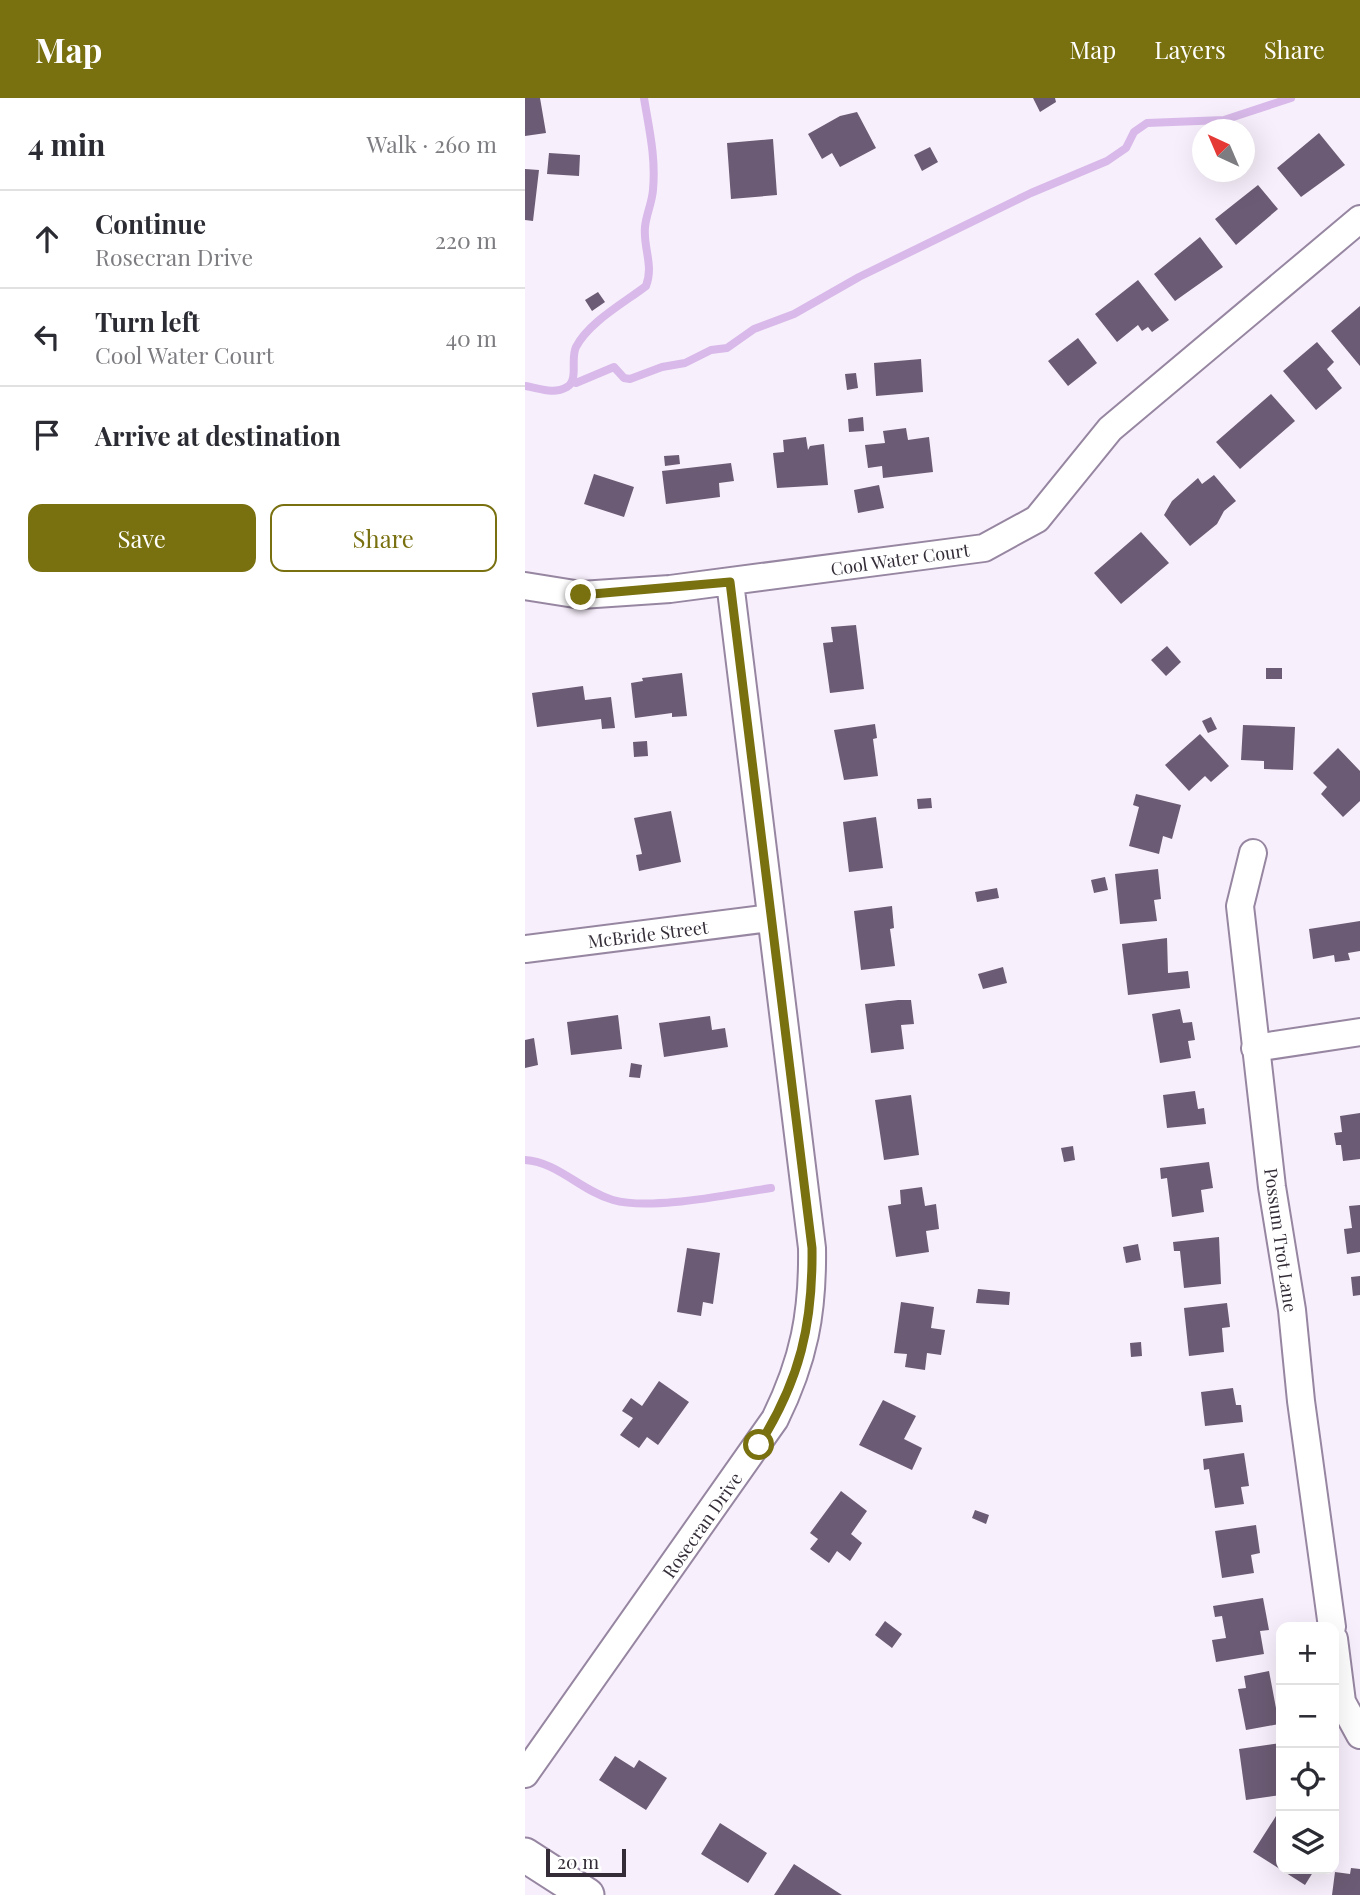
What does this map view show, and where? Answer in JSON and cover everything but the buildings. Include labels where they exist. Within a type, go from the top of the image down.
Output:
[{"type":"street","name":"Cool Water Court","points":[[525,586],[581,595],[730,582],[984,548],[1010,537],[1044,513],[1110,429],[1360,219]]},
{"type":"street","name":"Rosecran Drive","points":[[525,1774],[759,1445],[780,1409],[800,1360],[810,1323],[812,1248],[730,582]]},
{"type":"street","name":"Possum Trot Lane","points":[[1253,853],[1240,906],[1255,1048],[1331,1622]]},
{"type":"street","name":"McBride Street","points":[[525,949],[770,918]]},
{"type":"street","points":[[1255,1048],[1360,1032]]},
{"type":"street","points":[[1339,1678],[1342,1702],[1360,1735]]},
{"type":"street","points":[[525,1854],[587,1895]]},
{"type":"waterway","points":[[525,386],[551,391],[571,384],[574,352],[582,338],[598,321],[646,286],[649,264],[645,227],[652,195],[654,166],[644,98]]},
{"type":"waterway","points":[[573,379],[576,383],[614,367],[624,378],[630,379],[662,367],[685,363],[711,350],[727,348],[754,329],[794,314],[859,277],[1031,193],[1107,161],[1126,148],[1134,132],[1147,123],[1224,120],[1291,98]]},
{"type":"waterway","points":[[525,1160],[559,1171],[601,1196],[629,1203],[669,1203],[771,1188]]},
{"type":"route","points":[[581,595],[730,582],[812,1248],[810,1323],[790,1389],[759,1445]]}]
